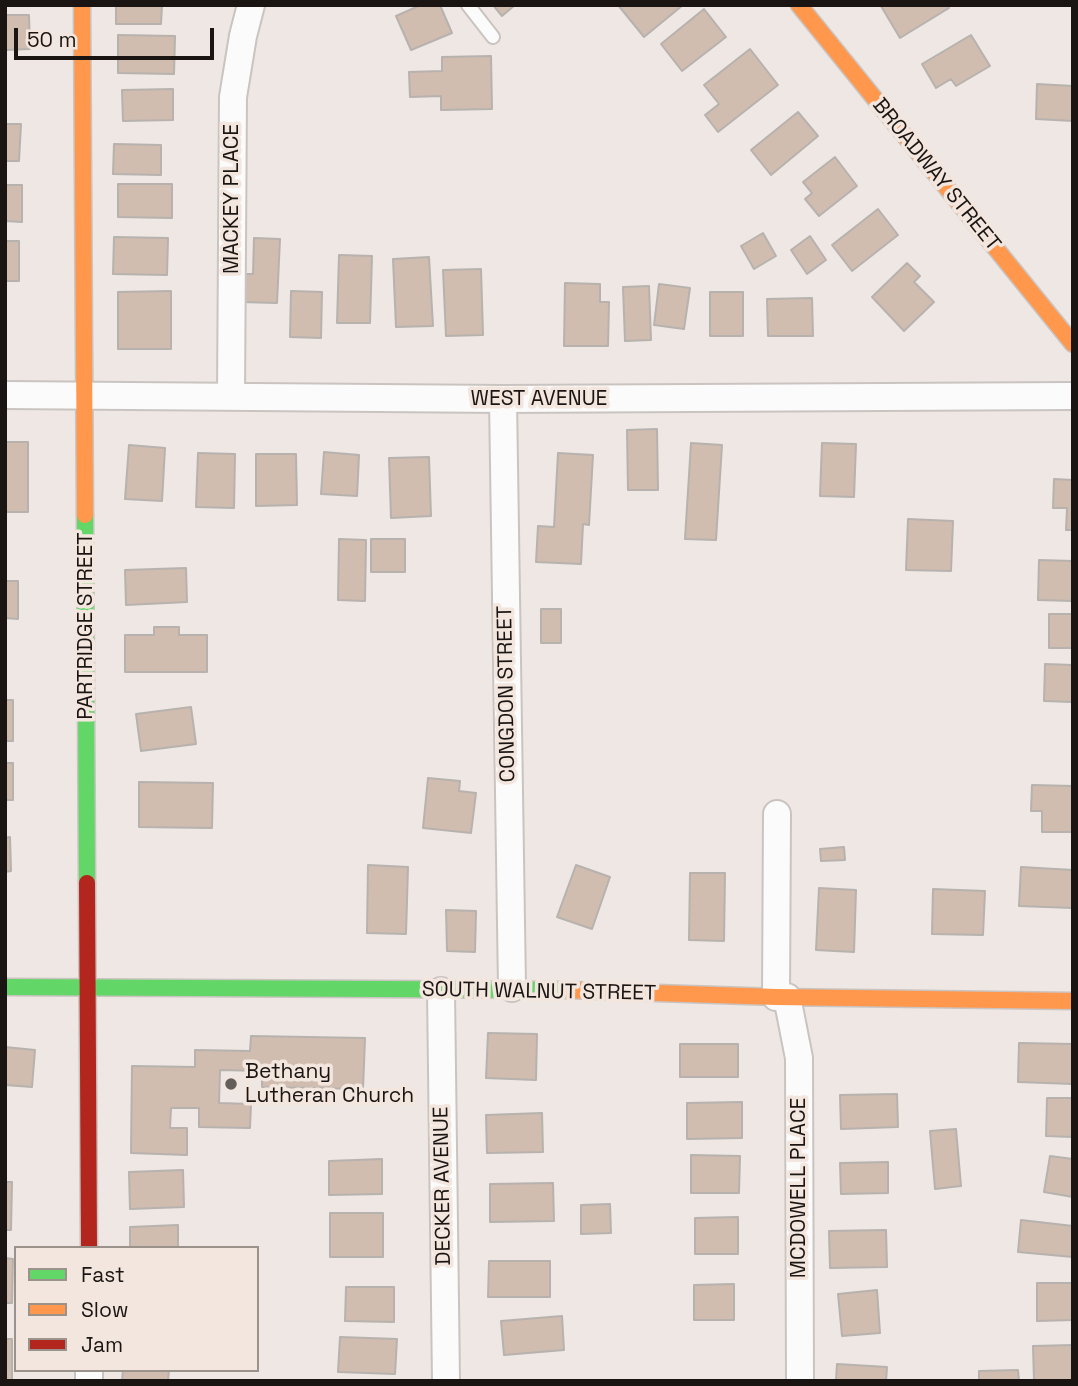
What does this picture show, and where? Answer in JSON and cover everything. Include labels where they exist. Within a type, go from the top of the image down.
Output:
[{"type":"street","name":"PARTRIDGE STREET","points":[[82,5],[89,1246]]},
{"type":"street","name":"MACKEY PLACE","points":[[230,395],[233,97],[251,5]]},
{"type":"street","name":"BROADWAY STREET","points":[[799,5],[1073,344]]},
{"type":"street","name":"WEST AVENUE","points":[[5,395],[503,399],[1073,396]]},
{"type":"street","name":"CONGDON STREET","points":[[503,399],[512,988]]},
{"type":"street","name":"MCDOWELL PLACE","points":[[778,814],[782,997],[799,1058],[800,1381]]},
{"type":"street","name":"SOUTH WALNUT STREET","points":[[5,987],[441,991],[512,988],[782,997],[1073,1001]]},
{"type":"street","name":"DECKER AVENUE","points":[[441,991],[446,1381]]},
{"type":"lane","points":[[468,5],[493,37]]},
{"type":"building","points":[[116,5],[162,5],[161,24],[116,24]]},
{"type":"building","points":[[421,5],[440,5],[452,33],[411,50],[396,16]]},
{"type":"building","points":[[493,5],[515,5],[502,16]]},
{"type":"building","points":[[618,5],[683,5],[644,37]]},
{"type":"building","points":[[947,5],[949,8],[900,38],[881,6]]},
{"type":"building","points":[[704,9],[726,37],[682,71],[661,44]]},
{"type":"building","points":[[5,15],[29,15],[30,49],[5,50]]},
{"type":"building","points":[[118,35],[175,36],[174,74],[118,73]]},
{"type":"building","points":[[971,35],[990,66],[956,86],[951,79],[936,88],[922,64]]},
{"type":"building","points":[[750,49],[778,85],[718,132],[705,115],[719,104],[704,85]]},
{"type":"building","points":[[491,56],[492,109],[441,110],[441,96],[410,97],[409,72],[442,71],[442,57]]},
{"type":"building","points":[[1037,84],[1073,86],[1073,121],[1036,119]]},
{"type":"building","points":[[173,89],[173,120],[123,121],[122,90]]},
{"type":"building","points":[[798,112],[818,136],[771,175],[751,150]]},
{"type":"building","points":[[5,124],[21,124],[19,161],[5,161]]},
{"type":"building","points":[[114,144],[161,145],[161,175],[113,174]]},
{"type":"building","points":[[835,157],[857,186],[819,216],[805,199],[812,193],[803,182]]},
{"type":"building","points":[[118,184],[172,184],[172,218],[118,217]]},
{"type":"building","points":[[5,185],[22,185],[22,222],[5,221]]},
{"type":"building","points":[[878,209],[898,235],[852,271],[832,245]]},
{"type":"building","points":[[763,233],[776,256],[754,269],[741,246]]},
{"type":"building","points":[[810,236],[826,260],[807,274],[791,250]]},
{"type":"building","points":[[114,237],[168,238],[167,275],[113,274]]},
{"type":"building","points":[[254,238],[280,239],[277,303],[241,302],[243,274],[253,274]]},
{"type":"building","points":[[5,241],[19,241],[19,281],[5,281]]},
{"type":"building","points":[[339,255],[372,256],[370,323],[337,323]]},
{"type":"building","points":[[429,257],[433,326],[396,327],[393,259]]},
{"type":"building","points":[[907,263],[920,276],[914,282],[934,302],[904,331],[872,297]]},
{"type":"building","points":[[481,269],[483,335],[446,336],[443,270]]},
{"type":"building","points":[[565,283],[600,284],[600,302],[609,302],[608,346],[564,346]]},
{"type":"building","points":[[659,284],[690,288],[684,329],[654,325]]},
{"type":"building","points":[[649,286],[651,340],[625,341],[623,287]]},
{"type":"building","points":[[171,291],[171,349],[118,349],[118,292]]},
{"type":"building","points":[[291,291],[322,292],[321,338],[290,337]]},
{"type":"building","points":[[710,292],[743,292],[743,336],[710,336]]},
{"type":"building","points":[[812,298],[813,336],[768,336],[767,299]]},
{"type":"building","points":[[657,429],[658,490],[628,490],[627,430]]},
{"type":"building","points":[[5,442],[28,442],[28,512],[5,512]]},
{"type":"building","points":[[691,443],[722,445],[716,540],[685,539]]},
{"type":"building","points":[[822,443],[856,444],[854,497],[820,496]]},
{"type":"building","points":[[129,445],[165,448],[162,501],[125,499]]},
{"type":"building","points":[[324,452],[359,455],[357,496],[321,494]]},
{"type":"building","points":[[198,453],[235,454],[234,508],[196,507]]},
{"type":"building","points":[[558,453],[593,455],[589,525],[583,524],[581,564],[536,562],[538,526],[554,527]]},
{"type":"building","points":[[256,454],[296,454],[297,505],[256,506]]},
{"type":"building","points":[[429,457],[431,516],[391,518],[389,458]]},
{"type":"building","points":[[1054,479],[1073,480],[1073,530],[1066,530],[1067,508],[1053,508]]},
{"type":"building","points":[[908,519],[953,521],[951,571],[906,570]]},
{"type":"building","points":[[339,539],[366,540],[365,601],[338,600]]},
{"type":"building","points":[[371,539],[405,539],[405,572],[371,572]]},
{"type":"building","points":[[1039,560],[1073,561],[1073,601],[1038,600]]},
{"type":"building","points":[[186,568],[187,602],[126,605],[125,570]]},
{"type":"building","points":[[5,581],[18,581],[18,619],[5,618]]},
{"type":"building","points":[[541,609],[561,609],[561,643],[541,643]]},
{"type":"building","points":[[1049,614],[1073,614],[1073,648],[1049,648]]},
{"type":"building","points":[[154,627],[179,627],[179,635],[207,635],[207,672],[125,672],[125,635],[154,635]]},
{"type":"building","points":[[1045,664],[1073,665],[1073,702],[1044,701]]},
{"type":"building","points":[[5,700],[13,700],[13,741],[5,741]]},
{"type":"building","points":[[191,707],[196,744],[141,751],[136,714]]},
{"type":"building","points":[[5,763],[13,763],[13,800],[5,800]]},
{"type":"building","points":[[428,778],[460,781],[459,791],[476,793],[471,833],[423,828]]},
{"type":"building","points":[[139,782],[213,783],[212,828],[139,827]]},
{"type":"building","points":[[1032,785],[1073,786],[1073,832],[1042,832],[1042,811],[1031,811]]},
{"type":"building","points":[[10,837],[11,871],[5,872],[5,838]]},
{"type":"building","points":[[844,847],[845,860],[821,861],[820,849]]},
{"type":"building","points":[[368,865],[408,867],[406,934],[367,933]]},
{"type":"building","points":[[576,865],[610,877],[592,929],[557,917]]},
{"type":"building","points":[[1021,867],[1073,870],[1073,908],[1019,906]]},
{"type":"building","points":[[690,873],[725,873],[724,941],[689,940]]},
{"type":"building","points":[[819,888],[856,890],[854,952],[816,950]]},
{"type":"building","points":[[933,889],[985,891],[983,935],[932,934]]},
{"type":"building","points":[[446,910],[476,911],[475,952],[447,951]]},
{"type":"building","points":[[488,1033],[537,1034],[536,1080],[486,1078]]},
{"type":"building","points":[[251,1036],[365,1038],[363,1089],[262,1087],[262,1071],[220,1070],[219,1103],[251,1104],[250,1128],[199,1127],[199,1108],[171,1108],[170,1128],[187,1128],[187,1155],[131,1153],[132,1066],[195,1067],[195,1050],[250,1051]]},
{"type":"building","points":[[1019,1043],[1073,1044],[1073,1084],[1018,1082]]},
{"type":"building","points":[[680,1044],[738,1044],[738,1077],[680,1077]]},
{"type":"building","points":[[5,1047],[35,1050],[32,1087],[5,1085]]},
{"type":"building","points":[[897,1094],[898,1127],[841,1129],[840,1095]]},
{"type":"building","points":[[1047,1098],[1073,1098],[1073,1137],[1046,1136]]},
{"type":"building","points":[[742,1102],[742,1138],[687,1139],[687,1103]]},
{"type":"building","points":[[542,1113],[543,1152],[487,1153],[486,1115]]},
{"type":"building","points":[[956,1129],[961,1186],[935,1189],[930,1131]]},
{"type":"building","points":[[691,1155],[740,1156],[739,1193],[691,1193]]},
{"type":"building","points":[[1050,1156],[1073,1159],[1073,1197],[1044,1192]]},
{"type":"building","points":[[382,1159],[382,1194],[329,1195],[329,1161]]},
{"type":"building","points":[[888,1162],[888,1193],[841,1194],[840,1163]]},
{"type":"building","points":[[183,1170],[184,1207],[130,1209],[129,1172]]},
{"type":"building","points":[[5,1182],[12,1182],[11,1230],[5,1230]]},
{"type":"building","points":[[553,1183],[554,1221],[490,1222],[490,1184]]},
{"type":"building","points":[[610,1204],[611,1233],[581,1234],[581,1205]]},
{"type":"building","points":[[330,1213],[383,1213],[383,1257],[330,1257]]},
{"type":"building","points":[[738,1217],[738,1254],[695,1254],[695,1218]]},
{"type":"building","points":[[1021,1220],[1073,1226],[1073,1257],[1018,1252]]},
{"type":"building","points":[[178,1225],[178,1246],[130,1246],[130,1227]]},
{"type":"building","points":[[886,1230],[887,1267],[830,1268],[829,1231]]},
{"type":"building","points":[[5,1258],[13,1259],[12,1303],[5,1303]]},
{"type":"building","points":[[489,1261],[550,1261],[550,1297],[488,1297]]},
{"type":"building","points":[[1037,1283],[1073,1283],[1073,1320],[1037,1321]]},
{"type":"building","points":[[734,1284],[734,1320],[694,1320],[694,1285]]},
{"type":"building","points":[[346,1287],[394,1287],[394,1322],[345,1321]]},
{"type":"building","points":[[877,1290],[880,1333],[842,1336],[838,1294]]},
{"type":"building","points":[[562,1316],[564,1350],[504,1355],[501,1321]]},
{"type":"building","points":[[340,1337],[397,1339],[395,1374],[338,1372]]},
{"type":"building","points":[[5,1339],[12,1339],[12,1381],[5,1381]]},
{"type":"building","points":[[1073,1345],[1073,1381],[1034,1381],[1033,1346]]},
{"type":"building","points":[[837,1364],[887,1367],[886,1381],[836,1381]]},
{"type":"building","points":[[1018,1370],[1019,1381],[979,1381],[979,1371]]},
{"type":"building","points":[[123,1372],[169,1372],[168,1381],[122,1381]]},
{"type":"traffic: fast","points":[[85,515],[87,883]]},
{"type":"traffic: fast","points":[[5,987],[568,990]]},
{"type":"traffic: slow","points":[[82,5],[85,515]]},
{"type":"traffic: slow","points":[[799,5],[1073,344]]},
{"type":"traffic: slow","points":[[568,990],[776,997],[1073,1001]]},
{"type":"traffic: jam","points":[[87,883],[89,1246]]},
{"type":"place","name":"Bethany Lutheran Church","points":[[231,1084]]}]
